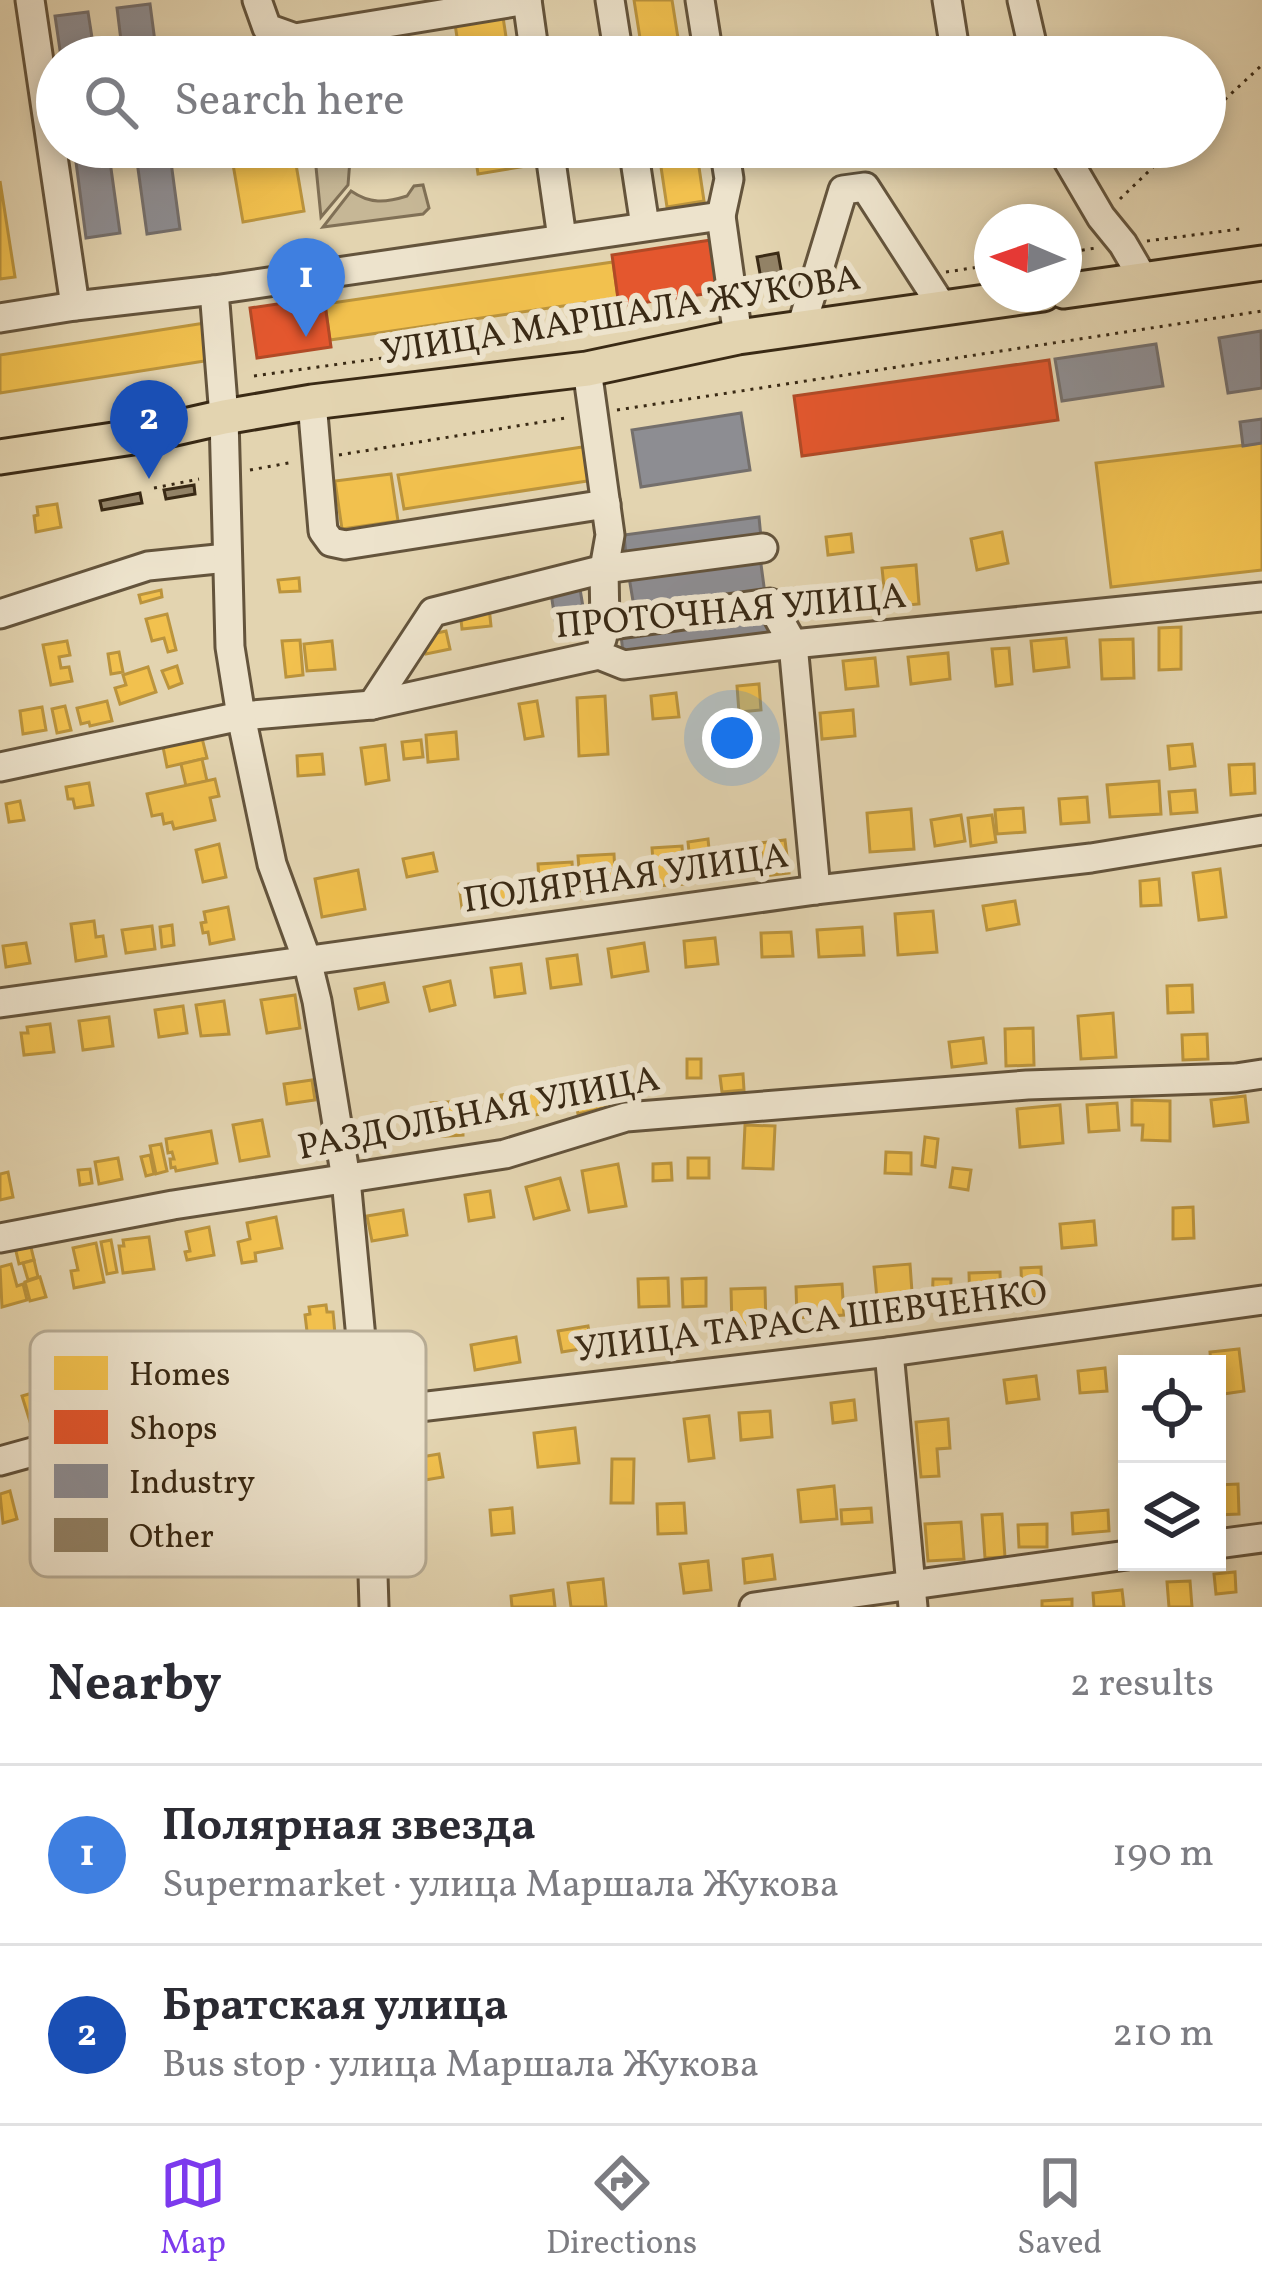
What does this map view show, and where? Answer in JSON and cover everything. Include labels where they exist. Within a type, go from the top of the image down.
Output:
[{"type":"main road","points":[[1082,289],[1262,263]]},
{"type":"main road","name":"УЛИЦА МАРШАЛА ЖУКОВА","points":[[0,457],[311,403],[587,369],[738,337],[974,304]]},
{"type":"street","points":[[30,0],[36,41]]},
{"type":"street","points":[[257,0],[267,28],[290,36]]},
{"type":"street","points":[[308,36],[527,0],[532,36]]},
{"type":"street","points":[[610,0],[616,36]]},
{"type":"street","points":[[700,0],[706,36]]},
{"type":"street","points":[[947,0],[953,36]]},
{"type":"street","points":[[1022,0],[1031,36]]},
{"type":"street","points":[[55,168],[75,306]]},
{"type":"street","points":[[552,168],[562,238]]},
{"type":"street","points":[[636,168],[645,226]]},
{"type":"street","points":[[727,168],[721,216],[738,337]]},
{"type":"street","points":[[1072,168],[1144,280]]},
{"type":"street","points":[[801,328],[843,190],[865,187],[943,308]]},
{"type":"street","points":[[0,318],[721,216]]},
{"type":"street","points":[[214,290],[224,417],[230,647],[272,864],[317,1001],[346,1179],[359,1331]]},
{"type":"street","points":[[587,369],[610,535],[599,655]]},
{"type":"street","points":[[311,403],[323,531],[331,542],[344,545],[606,504]]},
{"type":"street","points":[[371,705],[433,612],[604,569],[763,548]]},
{"type":"street","points":[[0,614],[148,566],[227,558]]},
{"type":"street","name":"ПРОТОЧНАЯ УЛИЦА","points":[[0,767],[241,716],[371,705],[599,655],[624,665],[1262,597]]},
{"type":"street","points":[[605,626],[770,603],[793,644],[816,890]]},
{"type":"street","name":"ПОЛЯРНАЯ УЛИЦА","points":[[0,1003],[816,890],[1091,858],[1262,830]]},
{"type":"street","name":"РАЗДОЛЬНАЯ УЛИЦА","points":[[0,1238],[173,1205],[505,1154],[626,1117],[1027,1085],[1262,1074]]},
{"type":"street","name":"УЛИЦА ТАРАСА ШЕВЧЕНКО","points":[[426,1406],[889,1352],[1262,1300]]},
{"type":"street","points":[[889,1352],[912,1595]]},
{"type":"street","points":[[0,1461],[30,1453]]},
{"type":"street","points":[[1226,1543],[1262,1538]]},
{"type":"street","points":[[754,1607],[912,1595],[1118,1558]]},
{"type":"street","points":[[373,1577],[374,1607]]},
{"type":"path","points":[[1226,98],[1262,65]]},
{"type":"path","points":[[1101,217],[1152,168]]},
{"type":"path","points":[[1082,251],[1240,229]]},
{"type":"path","points":[[922,275],[974,268]]},
{"type":"path","points":[[154,488],[593,414],[1262,311]]},
{"type":"path","points":[[254,376],[398,356]]},
{"type":"shaded area","points":[[316,168],[349,168],[348,185],[321,217]]},
{"type":"shaded area","points":[[423,185],[429,208],[423,214],[323,227],[351,191],[385,201],[407,196],[414,186]]},
{"type":"building: Homes","points":[[634,0],[672,0],[678,36],[640,36]]},
{"type":"building: Homes","points":[[503,17],[506,36],[457,36],[455,24]]},
{"type":"building: Homes","points":[[234,168],[297,168],[304,211],[243,222]]},
{"type":"building: Homes","points":[[477,168],[514,168],[478,174]]},
{"type":"building: Homes","points":[[661,168],[699,168],[704,201],[667,207]]},
{"type":"building: Homes","points":[[0,181],[15,277],[0,279]]},
{"type":"building: Homes","points":[[613,262],[618,298],[330,340],[325,304]]},
{"type":"building: Homes","points":[[205,323],[211,360],[0,393],[0,355]]},
{"type":"building: Homes","points":[[1262,443],[1262,570],[1111,587],[1096,463]]},
{"type":"building: Homes","points":[[589,446],[594,480],[404,509],[398,475]]},
{"type":"building: Homes","points":[[391,474],[398,521],[342,529],[335,481]]},
{"type":"building: Homes","points":[[57,504],[61,527],[36,532],[37,507]]},
{"type":"building: Homes","points":[[1002,532],[1008,563],[977,570],[971,539]]},
{"type":"building: Homes","points":[[851,534],[853,552],[828,555],[826,537]]},
{"type":"building: Homes","points":[[916,565],[919,604],[886,607],[882,568]]},
{"type":"building: Homes","points":[[299,578],[300,591],[280,592],[278,580]]},
{"type":"building: Homes","points":[[161,590],[162,597],[141,603],[139,595]]},
{"type":"building: Homes","points":[[489,607],[491,626],[462,629],[460,610]]},
{"type":"building: Homes","points":[[167,614],[176,650],[168,652],[164,638],[152,641],[146,619]]},
{"type":"building: Homes","points":[[1181,627],[1181,669],[1159,670],[1159,628]]},
{"type":"building: Homes","points":[[446,631],[450,649],[426,654],[423,636]]},
{"type":"building: Homes","points":[[1066,638],[1069,667],[1034,671],[1031,641]]},
{"type":"building: Homes","points":[[1133,639],[1134,678],[1102,679],[1100,640]]},
{"type":"building: Homes","points":[[300,640],[303,675],[286,677],[282,641]]},
{"type":"building: Homes","points":[[67,641],[70,655],[59,657],[61,668],[69,667],[72,681],[51,685],[43,645]]},
{"type":"building: Homes","points":[[332,641],[335,669],[307,671],[304,644]]},
{"type":"building: Homes","points":[[1009,648],[1012,684],[996,686],[992,649]]},
{"type":"building: Homes","points":[[119,652],[123,672],[111,674],[108,654]]},
{"type":"building: Homes","points":[[948,653],[950,679],[911,684],[908,657]]},
{"type":"building: Homes","points":[[875,658],[878,686],[846,689],[843,661]]},
{"type":"building: Homes","points":[[177,666],[182,683],[169,688],[162,671]]},
{"type":"building: Homes","points":[[148,667],[156,692],[120,704],[115,688],[126,685],[123,675]]},
{"type":"building: Homes","points":[[759,684],[761,710],[739,712],[737,686]]},
{"type":"building: Homes","points":[[676,693],[679,717],[653,719],[651,696]]},
{"type":"building: Homes","points":[[605,696],[608,754],[579,756],[577,698]]},
{"type":"building: Homes","points":[[107,701],[112,721],[81,724],[77,708]]},
{"type":"building: Homes","points":[[537,701],[543,736],[525,739],[519,704]]},
{"type":"building: Homes","points":[[65,706],[71,730],[57,733],[52,709]]},
{"type":"building: Homes","points":[[42,707],[46,730],[23,734],[20,711]]},
{"type":"building: Homes","points":[[853,710],[855,736],[822,739],[820,713]]},
{"type":"building: Homes","points":[[456,732],[458,759],[428,762],[426,735]]},
{"type":"building: Homes","points":[[202,738],[207,758],[167,767],[163,747]]},
{"type":"building: Homes","points":[[421,740],[423,757],[404,759],[402,742]]},
{"type":"building: Homes","points":[[1192,744],[1195,766],[1170,769],[1168,746]]},
{"type":"building: Homes","points":[[385,745],[389,780],[366,784],[361,748]]},
{"type":"building: Homes","points":[[322,754],[324,774],[298,776],[297,756]]},
{"type":"building: Homes","points":[[202,759],[207,781],[186,786],[181,764]]},
{"type":"building: Homes","points":[[1254,764],[1255,793],[1231,795],[1229,765]]},
{"type":"building: Homes","points":[[215,779],[219,796],[210,798],[215,820],[174,829],[172,822],[164,824],[162,814],[152,816],[147,794]]},
{"type":"building: Homes","points":[[1159,781],[1161,814],[1110,817],[1107,785]]},
{"type":"building: Homes","points":[[89,783],[93,805],[75,808],[66,787]]},
{"type":"building: Homes","points":[[1195,790],[1197,812],[1171,814],[1169,792]]},
{"type":"building: Homes","points":[[1087,797],[1089,822],[1061,824],[1059,799]]},
{"type":"building: Homes","points":[[20,801],[24,820],[9,822],[6,804]]},
{"type":"building: Homes","points":[[1023,808],[1025,832],[997,834],[995,810]]},
{"type":"building: Homes","points":[[911,809],[914,849],[870,852],[867,813]]},
{"type":"building: Homes","points":[[961,815],[965,841],[935,846],[931,820]]},
{"type":"building: Homes","points":[[992,815],[996,842],[971,846],[968,818]]},
{"type":"building: Homes","points":[[708,839],[712,879],[692,881],[688,842]]},
{"type":"building: Homes","points":[[785,840],[789,873],[764,876],[760,843]]},
{"type":"building: Homes","points":[[219,844],[226,877],[203,882],[196,850]]},
{"type":"building: Homes","points":[[682,846],[685,884],[655,886],[652,848]]},
{"type":"building: Homes","points":[[433,853],[437,871],[407,877],[403,859]]},
{"type":"building: Homes","points":[[614,854],[616,893],[581,895],[578,856]]},
{"type":"building: Homes","points":[[572,862],[574,894],[540,896],[538,864]]},
{"type":"building: Homes","points":[[1220,869],[1226,917],[1199,920],[1193,873]]},
{"type":"building: Homes","points":[[358,870],[365,909],[322,917],[315,879]]},
{"type":"building: Homes","points":[[505,879],[508,903],[462,908],[459,884]]},
{"type":"building: Homes","points":[[1159,879],[1161,905],[1141,906],[1140,881]]},
{"type":"building: Homes","points":[[1015,901],[1019,924],[987,930],[983,906]]},
{"type":"building: Homes","points":[[228,907],[234,939],[210,944],[201,923],[206,922],[204,912]]},
{"type":"building: Homes","points":[[933,911],[937,952],[898,955],[895,914]]},
{"type":"building: Homes","points":[[94,921],[96,937],[103,936],[106,956],[76,961],[71,924]]},
{"type":"building: Homes","points":[[172,925],[174,945],[162,947],[160,927]]},
{"type":"building: Homes","points":[[152,926],[155,949],[126,953],[122,930]]},
{"type":"building: Homes","points":[[862,927],[864,955],[819,957],[817,930]]},
{"type":"building: Homes","points":[[791,932],[793,956],[762,957],[761,933]]},
{"type":"building: Homes","points":[[715,938],[718,964],[686,967],[684,941]]},
{"type":"building: Homes","points":[[26,943],[30,963],[6,967],[3,946]]},
{"type":"building: Homes","points":[[644,943],[648,971],[612,977],[608,949]]},
{"type":"building: Homes","points":[[577,955],[581,984],[551,988],[547,959]]},
{"type":"building: Homes","points":[[521,964],[525,993],[495,997],[491,968]]},
{"type":"building: Homes","points":[[450,981],[455,1005],[430,1011],[424,987]]},
{"type":"building: Homes","points":[[384,983],[388,1002],[359,1009],[355,989]]},
{"type":"building: Homes","points":[[1192,985],[1193,1012],[1168,1013],[1167,986]]},
{"type":"building: Homes","points":[[295,995],[300,1028],[267,1033],[261,1000]]},
{"type":"building: Homes","points":[[224,1001],[229,1034],[201,1036],[196,1005]]},
{"type":"building: Homes","points":[[183,1006],[187,1033],[159,1037],[155,1010]]},
{"type":"building: Homes","points":[[1113,1013],[1116,1057],[1081,1059],[1078,1016]]},
{"type":"building: Homes","points":[[109,1017],[113,1046],[83,1050],[79,1021]]},
{"type":"building: Homes","points":[[50,1024],[54,1052],[24,1055],[21,1033],[28,1033],[27,1027]]},
{"type":"building: Homes","points":[[1033,1028],[1034,1065],[1006,1066],[1005,1029]]},
{"type":"building: Homes","points":[[1207,1034],[1208,1059],[1183,1060],[1182,1035]]},
{"type":"building: Homes","points":[[983,1038],[986,1063],[952,1067],[949,1042]]},
{"type":"building: Homes","points":[[687,1059],[701,1059],[701,1078],[687,1078]]},
{"type":"building: Homes","points":[[743,1074],[744,1090],[722,1092],[720,1076]]},
{"type":"building: Homes","points":[[312,1080],[315,1100],[287,1104],[284,1084]]},
{"type":"building: Homes","points":[[602,1082],[608,1107],[578,1114],[573,1089]]},
{"type":"building: Homes","points":[[539,1090],[542,1114],[504,1119],[501,1095]]},
{"type":"building: Homes","points":[[1245,1096],[1248,1122],[1214,1126],[1211,1100]]},
{"type":"building: Homes","points":[[1132,1100],[1170,1101],[1170,1141],[1142,1140],[1143,1125],[1132,1125]]},
{"type":"building: Homes","points":[[462,1101],[463,1135],[433,1137],[431,1103]]},
{"type":"building: Homes","points":[[1117,1103],[1119,1130],[1089,1132],[1087,1105]]},
{"type":"building: Homes","points":[[1060,1105],[1063,1143],[1020,1147],[1017,1109]]},
{"type":"building: Homes","points":[[262,1120],[269,1156],[240,1161],[233,1125]]},
{"type":"building: Homes","points":[[745,1125],[775,1126],[773,1169],[743,1168]]},
{"type":"building: Homes","points":[[211,1131],[217,1163],[171,1168],[170,1159],[174,1159],[166,1139]]},
{"type":"building: Homes","points":[[925,1137],[938,1139],[935,1167],[922,1165]]},
{"type":"building: Homes","points":[[161,1144],[167,1171],[156,1174],[150,1146]]},
{"type":"building: Homes","points":[[886,1152],[911,1153],[911,1174],[885,1173]]},
{"type":"building: Homes","points":[[150,1155],[154,1174],[146,1176],[141,1157]]},
{"type":"building: Homes","points":[[118,1158],[122,1179],[99,1184],[95,1162]]},
{"type":"building: Homes","points":[[688,1158],[709,1158],[709,1178],[688,1178]]},
{"type":"building: Homes","points":[[671,1163],[672,1180],[653,1181],[653,1164]]},
{"type":"building: Homes","points":[[618,1164],[626,1206],[589,1212],[582,1171]]},
{"type":"building: Homes","points":[[953,1168],[971,1170],[968,1190],[950,1187]]},
{"type":"building: Homes","points":[[90,1169],[92,1183],[80,1185],[78,1170]]},
{"type":"building: Homes","points":[[8,1172],[13,1197],[0,1200],[0,1174]]},
{"type":"building: Homes","points":[[560,1178],[569,1210],[534,1219],[526,1187]]},
{"type":"building: Homes","points":[[490,1191],[494,1217],[469,1221],[465,1195]]},
{"type":"building: Homes","points":[[1193,1207],[1194,1238],[1173,1239],[1173,1208]]},
{"type":"building: Homes","points":[[403,1210],[407,1235],[372,1241],[367,1216]]},
{"type":"building: Homes","points":[[276,1217],[282,1248],[255,1253],[256,1261],[242,1263],[238,1242],[250,1239],[247,1223]]},
{"type":"building: Homes","points":[[1094,1221],[1096,1245],[1062,1248],[1060,1224]]},
{"type":"building: Homes","points":[[209,1227],[214,1255],[187,1260],[186,1232]]},
{"type":"building: Homes","points":[[149,1237],[154,1269],[123,1273],[119,1246],[124,1246],[123,1240]]},
{"type":"building: Homes","points":[[111,1240],[117,1272],[107,1274],[101,1242]]},
{"type":"building: Homes","points":[[30,1243],[34,1260],[19,1264],[15,1247]]},
{"type":"building: Homes","points":[[96,1243],[104,1282],[74,1288],[71,1271],[78,1270],[73,1248]]},
{"type":"building: Homes","points":[[34,1260],[38,1277],[28,1280],[23,1263]]},
{"type":"building: Homes","points":[[11,1264],[27,1300],[2,1307],[0,1267]]},
{"type":"building: Homes","points":[[910,1264],[913,1306],[878,1309],[874,1267]]},
{"type":"building: Homes","points":[[1041,1267],[1042,1298],[1022,1298],[1021,1268]]},
{"type":"building: Homes","points":[[1000,1272],[1001,1303],[970,1304],[969,1273]]},
{"type":"building: Homes","points":[[40,1277],[46,1297],[30,1301],[25,1282]]},
{"type":"building: Homes","points":[[668,1278],[669,1306],[639,1307],[638,1279]]},
{"type":"building: Homes","points":[[706,1278],[706,1306],[683,1307],[682,1279]]},
{"type":"building: Homes","points":[[933,1279],[951,1279],[950,1307],[932,1306]]},
{"type":"building: Homes","points":[[842,1284],[844,1315],[797,1318],[796,1287]]},
{"type":"building: Homes","points":[[765,1288],[766,1326],[732,1326],[731,1289]]},
{"type":"building: Homes","points":[[326,1305],[327,1312],[333,1312],[335,1331],[307,1331],[309,1307]]},
{"type":"building: Homes","points":[[588,1326],[592,1347],[562,1352],[558,1331]]},
{"type":"building: Homes","points":[[516,1337],[520,1362],[475,1370],[471,1345]]},
{"type":"building: Homes","points":[[1239,1349],[1244,1391],[1226,1394],[1226,1355],[1210,1352]]},
{"type":"building: Homes","points":[[1105,1368],[1107,1391],[1080,1393],[1078,1371]]},
{"type":"building: Homes","points":[[1036,1376],[1039,1399],[1007,1403],[1004,1380]]},
{"type":"building: Homes","points":[[30,1394],[30,1422],[22,1396]]},
{"type":"building: Homes","points":[[854,1400],[856,1420],[833,1423],[831,1403]]},
{"type":"building: Homes","points":[[770,1411],[772,1437],[741,1440],[739,1413]]},
{"type":"building: Homes","points":[[709,1416],[714,1458],[689,1461],[684,1419]]},
{"type":"building: Homes","points":[[948,1419],[950,1448],[937,1449],[939,1476],[921,1477],[916,1422]]},
{"type":"building: Homes","points":[[575,1428],[579,1463],[538,1467],[534,1433]]},
{"type":"building: Homes","points":[[439,1454],[443,1477],[426,1480],[426,1456]]},
{"type":"building: Homes","points":[[612,1459],[634,1459],[633,1503],[611,1503]]},
{"type":"building: Homes","points":[[1238,1484],[1239,1514],[1226,1515],[1226,1485]]},
{"type":"building: Homes","points":[[834,1486],[837,1519],[801,1522],[798,1490]]},
{"type":"building: Homes","points":[[10,1491],[17,1519],[3,1523],[0,1494]]},
{"type":"building: Homes","points":[[684,1503],[686,1533],[658,1534],[657,1504]]},
{"type":"building: Homes","points":[[512,1508],[514,1533],[492,1535],[490,1510]]},
{"type":"building: Homes","points":[[871,1508],[872,1522],[842,1524],[841,1510]]},
{"type":"building: Homes","points":[[1108,1510],[1109,1531],[1073,1534],[1072,1513]]},
{"type":"building: Homes","points":[[1002,1514],[1005,1557],[985,1558],[982,1515]]},
{"type":"building: Homes","points":[[961,1522],[964,1559],[928,1561],[925,1524]]},
{"type":"building: Homes","points":[[1047,1524],[1047,1547],[1019,1547],[1018,1525]]},
{"type":"building: Homes","points":[[772,1555],[775,1579],[745,1583],[743,1559]]},
{"type":"building: Homes","points":[[708,1561],[711,1590],[684,1593],[680,1564]]},
{"type":"building: Homes","points":[[1235,1572],[1236,1592],[1216,1594],[1214,1574]]},
{"type":"building: Homes","points":[[603,1579],[606,1607],[571,1607],[568,1583]]},
{"type":"building: Homes","points":[[1190,1581],[1192,1607],[1169,1607],[1167,1582]]},
{"type":"building: Homes","points":[[553,1590],[555,1607],[512,1607],[511,1596]]},
{"type":"building: Homes","points":[[1122,1590],[1124,1607],[1094,1607],[1093,1593]]},
{"type":"building: Homes","points":[[1072,1599],[1072,1607],[1042,1607],[1042,1601]]},
{"type":"building: Shops","points":[[711,240],[719,292],[619,306],[612,255]]},
{"type":"building: Shops","points":[[324,297],[331,347],[257,358],[250,308]]},
{"type":"building: Shops","points":[[1049,360],[1058,420],[802,456],[794,396]]},
{"type":"building: Industry","points":[[150,4],[154,36],[120,36],[117,8]]},
{"type":"building: Industry","points":[[88,12],[92,36],[58,36],[55,16]]},
{"type":"building: Industry","points":[[77,168],[111,168],[120,233],[86,238]]},
{"type":"building: Industry","points":[[138,168],[172,168],[180,229],[147,234]]},
{"type":"building: Industry","points":[[1261,331],[1262,388],[1228,393],[1219,338]]},
{"type":"building: Industry","points":[[1156,344],[1163,386],[1062,401],[1055,359]]},
{"type":"building: Industry","points":[[741,413],[750,470],[641,487],[632,430]]},
{"type":"building: Industry","points":[[1262,419],[1262,443],[1243,446],[1240,422]]},
{"type":"building: Industry","points":[[759,517],[761,538],[626,556],[624,535]]},
{"type":"building: Industry","points":[[760,557],[765,594],[635,613],[629,577]]},
{"type":"building: Industry","points":[[580,589],[586,625],[573,627],[574,637],[558,639],[551,593]]},
{"type":"building: Industry","points":[[770,614],[772,632],[623,653],[621,635]]},
{"type":"building: Other","points":[[778,253],[782,275],[761,279],[757,257]]},
{"type":"building: Other","points":[[194,485],[195,494],[166,499],[164,490]]},
{"type":"building: Other","points":[[140,493],[142,503],[102,510],[100,501]]},
{"type":"place","name":"Полярная звезда","points":[[306,337]]},
{"type":"place","name":"Братская улица","points":[[149,479]]}]
